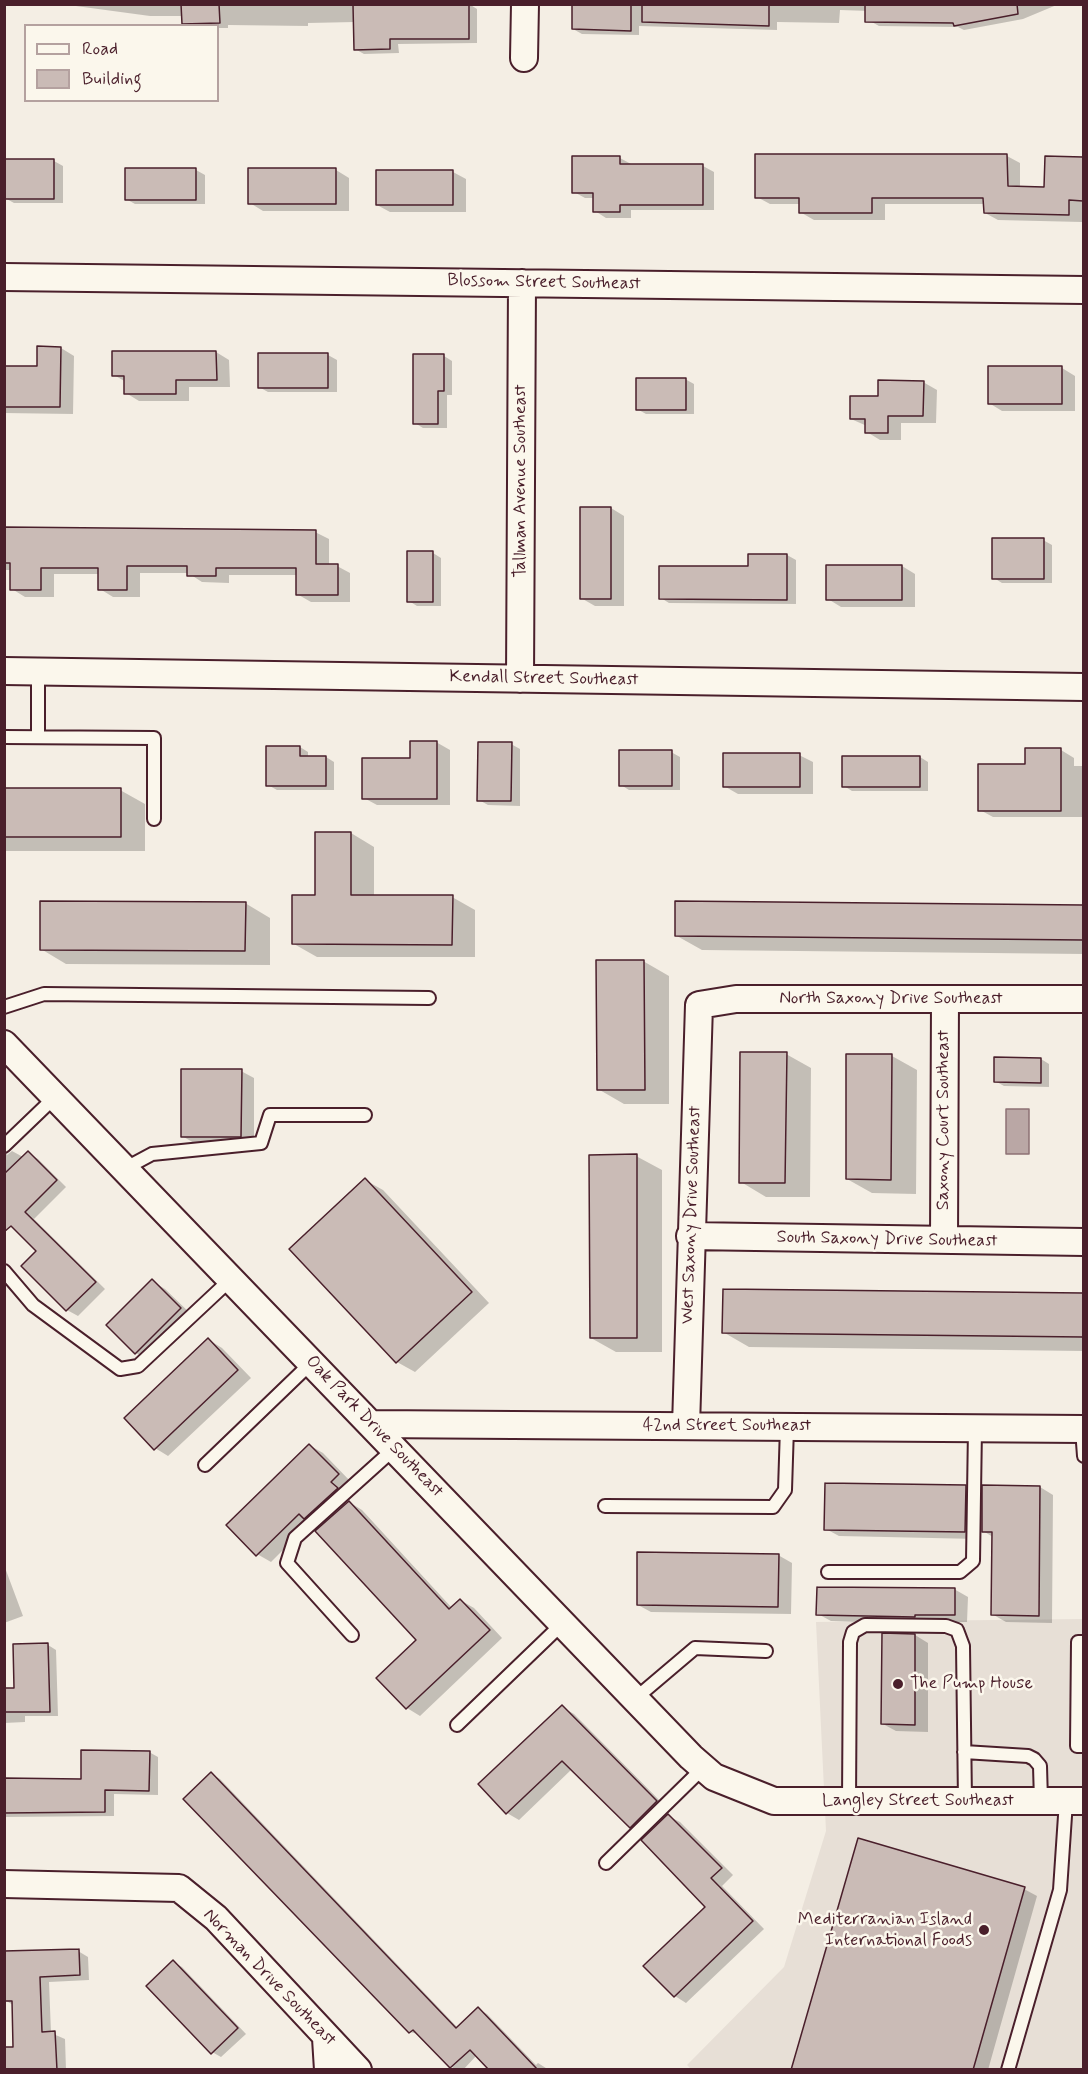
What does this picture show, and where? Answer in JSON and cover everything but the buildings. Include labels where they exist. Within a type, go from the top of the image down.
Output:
[{"type":"street","points":[[524,58],[525,4]]},
{"type":"street","name":"Blossom Street Southeast","points":[[4,277],[1083,290]]},
{"type":"street","name":"Tallman Avenue Southeast","points":[[520,679],[522,283]]},
{"type":"street","name":"Kendall Street Southeast","points":[[4,671],[1083,687]]},
{"type":"street","name":"North Saxony Drive Southeast","points":[[699,1005],[736,999],[1083,999]]},
{"type":"street","name":"Saxony Court Southeast","points":[[944,1240],[945,999]]},
{"type":"street","name":"West Saxony Drive Southeast","points":[[686,1426],[690,1236],[699,1005]]},
{"type":"street","name":"Oak Park Drive Southeast","points":[[4,1044],[703,1767],[714,1777],[754,1795]]},
{"type":"street","name":"South Saxony Drive Southeast","points":[[690,1236],[1083,1242]]},
{"type":"street","name":"42nd Street Southeast","points":[[371,1424],[1083,1429]]},
{"type":"street","name":"Langley Street Southeast","points":[[754,1795],[774,1801],[1063,1801]]},
{"type":"street","name":"Norman Drive Southeast","points":[[4,1884],[145,1885],[179,1888],[216,1918],[242,1944],[326,2038],[358,2070]]},
{"type":"street","points":[[326,2038],[328,2070]]},
{"type":"lane","points":[[38,671],[38,737]]},
{"type":"lane","points":[[4,737],[154,738],[154,819]]},
{"type":"lane","points":[[4,1007],[44,994],[429,998]]},
{"type":"lane","points":[[4,1146],[56,1097]]},
{"type":"lane","points":[[124,1169],[152,1154],[261,1143],[270,1114],[365,1115]]},
{"type":"lane","points":[[4,1270],[33,1305],[120,1369],[138,1366],[231,1280]]},
{"type":"lane","points":[[205,1465],[311,1363]]},
{"type":"lane","points":[[605,1506],[773,1507],[786,1490],[787,1427]]},
{"type":"lane","points":[[828,1572],[960,1572],[973,1561],[975,1428]]},
{"type":"lane","points":[[1083,1429],[1083,1456]]},
{"type":"lane","points":[[352,1635],[288,1563],[295,1538],[395,1448]]},
{"type":"lane","points":[[457,1725],[563,1623]]},
{"type":"lane","points":[[849,1801],[850,1642],[853,1632],[866,1625],[946,1626],[957,1630],[963,1646],[965,1801]]},
{"type":"lane","points":[[1083,1642],[1078,1642],[1077,1746],[1083,1746]]},
{"type":"lane","points":[[636,1698],[695,1648],[766,1651]]},
{"type":"lane","points":[[964,1752],[1028,1756],[1040,1766],[1063,1801],[1060,1890],[1008,2070]]},
{"type":"lane","points":[[606,1863],[703,1767]]},
{"type":"shaded area","points":[[1006,1109],[1029,1109],[1029,1154],[1006,1154]]},
{"type":"shaded area","points":[[1083,1619],[1083,2069],[692,2070],[687,2065],[784,1967],[826,1831],[816,1622]]},
{"type":"place","name":"The Pump House","points":[[898,1684]]},
{"type":"place","name":"Mediterranian Island International Foods","points":[[984,1930]]}]
